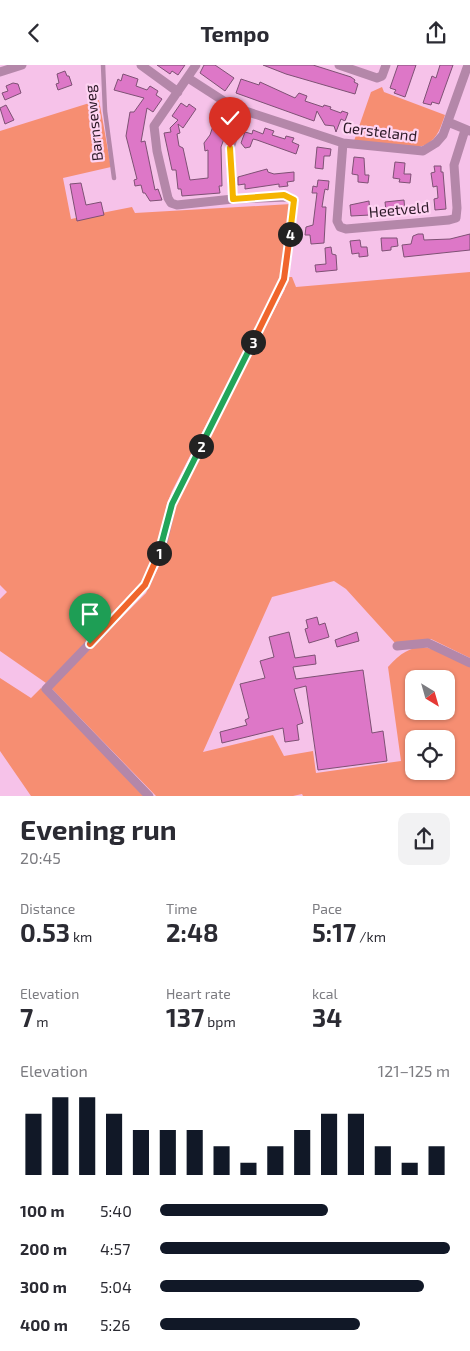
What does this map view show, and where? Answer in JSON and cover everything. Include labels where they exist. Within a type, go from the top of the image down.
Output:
[{"type":"street","points":[[0,72],[22,65]]},
{"type":"street","points":[[141,65],[178,92]]},
{"type":"street","points":[[149,796],[46,689],[130,603],[151,575],[164,539],[172,504],[284,279],[294,200],[284,195],[177,205],[168,198],[157,151],[154,126],[196,65]]},
{"type":"street","points":[[339,65],[377,78],[382,76],[386,65]]},
{"type":"street","name":"Gersteland","points":[[188,78],[242,110],[343,143],[423,151],[436,143],[448,122],[468,65]]},
{"type":"street","points":[[233,199],[230,148],[242,110]]},
{"type":"street","points":[[448,122],[468,131]]},
{"type":"street","name":"Heetveld","points":[[343,143],[337,221],[340,227],[346,229],[449,220],[456,218],[457,208],[454,165],[468,131]]},
{"type":"street","points":[[396,646],[428,643],[470,663]]},
{"type":"lane","name":"Barnseweg","points":[[103,65],[105,111],[114,178]]},
{"type":"shaded area","points":[[382,87],[384,92],[445,115],[439,131],[431,141],[421,146],[413,147],[354,141],[371,92]]},
{"type":"shaded area","points":[[99,100],[111,167],[63,178],[71,219],[132,207],[135,213],[291,204],[283,275],[172,491],[167,504],[153,563],[141,587],[46,683],[0,651],[0,599],[7,592],[0,585],[0,131]]},
{"type":"shaded area","points":[[470,272],[470,658],[431,639],[395,643],[346,589],[334,581],[272,597],[203,752],[273,735],[284,756],[313,751],[316,773],[401,761],[388,667],[409,650],[427,648],[437,650],[470,666],[470,796],[303,796],[302,794],[293,796],[156,796],[51,688],[146,593],[160,564],[174,503],[285,289],[283,288],[287,277],[292,277],[296,287]]},
{"type":"shaded area","points":[[0,678],[31,698],[41,688],[145,796],[31,796],[0,751]]},
{"type":"building","points":[[157,65],[185,65],[178,75],[172,71],[170,74]]},
{"type":"building","points":[[204,65],[215,65],[234,78],[225,91],[200,73]]},
{"type":"building","points":[[263,65],[313,65],[351,77],[358,84],[355,94],[286,74]]},
{"type":"building","points":[[398,65],[416,65],[405,97],[394,93],[396,90],[390,88]]},
{"type":"building","points":[[440,65],[453,65],[439,104],[432,102],[431,105],[423,103],[432,76],[436,78]]},
{"type":"building","points":[[65,71],[72,85],[58,90],[56,84],[59,83],[57,74]]},
{"type":"building","points":[[123,74],[138,79],[136,86],[147,90],[150,86],[158,91],[156,95],[162,99],[153,112],[147,108],[141,142],[145,141],[155,190],[158,189],[162,200],[150,201],[145,193],[143,193],[141,185],[135,186],[134,180],[137,179],[126,136],[130,112],[134,112],[144,98],[114,90],[118,79],[121,81]]},
{"type":"building","points":[[241,79],[259,85],[260,82],[295,98],[299,93],[307,96],[305,101],[323,107],[324,105],[331,107],[330,109],[341,113],[342,111],[348,113],[345,121],[341,119],[336,132],[334,126],[325,125],[317,111],[314,121],[236,93]]},
{"type":"building","points":[[13,83],[18,84],[21,93],[5,100],[2,93],[8,91],[6,86]]},
{"type":"building","points":[[181,103],[187,107],[189,104],[196,109],[183,128],[178,124],[180,133],[177,134],[179,146],[183,148],[190,180],[208,178],[208,150],[205,151],[204,143],[210,135],[216,117],[223,120],[222,123],[229,125],[221,147],[222,186],[219,186],[220,193],[182,196],[181,189],[178,189],[176,170],[172,170],[164,133],[171,132],[170,128],[178,120],[172,116]]},
{"type":"building","points":[[6,105],[14,120],[5,124],[0,108]]},
{"type":"building","points":[[265,128],[274,131],[272,135],[285,139],[286,136],[294,138],[292,142],[299,145],[296,154],[253,139],[250,147],[245,148],[241,143],[245,132],[252,134],[253,130],[263,134]]},
{"type":"building","points":[[317,147],[331,149],[330,156],[324,156],[323,169],[315,168]]},
{"type":"building","points":[[354,157],[364,158],[365,175],[369,175],[368,183],[358,182],[358,175],[352,174]]},
{"type":"building","points":[[395,162],[405,163],[404,174],[411,174],[410,183],[399,182],[400,179],[393,178]]},
{"type":"building","points":[[434,166],[441,166],[441,172],[443,172],[446,209],[435,210],[434,199],[438,198],[437,186],[433,187],[431,173],[435,172]]},
{"type":"building","points":[[267,169],[268,172],[274,174],[294,172],[294,181],[287,182],[288,186],[279,187],[279,184],[245,189],[245,184],[238,185],[238,177]]},
{"type":"building","points":[[318,180],[329,181],[328,190],[325,189],[322,207],[326,207],[324,243],[311,244],[310,235],[305,235],[306,227],[313,225],[317,193],[312,193],[313,186],[317,187]]},
{"type":"building","points":[[81,183],[86,205],[101,202],[104,215],[77,221],[70,184]]},
{"type":"building","points":[[404,200],[405,212],[386,211],[385,202]]},
{"type":"building","points":[[369,201],[370,215],[351,216],[350,205]]},
{"type":"building","points":[[423,234],[424,240],[450,239],[470,234],[470,250],[404,257],[402,245],[411,244],[413,236]]},
{"type":"building","points":[[381,238],[397,238],[398,246],[391,247],[391,250],[382,251]]},
{"type":"building","points":[[360,240],[361,247],[367,247],[368,256],[359,257],[359,253],[352,254],[350,241]]},
{"type":"building","points":[[331,247],[332,254],[336,255],[337,270],[316,272],[315,265],[326,264],[325,248]]},
{"type":"building","points":[[317,617],[319,625],[325,623],[329,637],[309,643],[305,629],[308,628],[306,620]]},
{"type":"building","points":[[289,632],[295,658],[315,655],[316,664],[293,667],[296,679],[363,670],[372,733],[383,731],[387,761],[318,770],[306,686],[294,689],[303,723],[297,725],[299,740],[285,742],[283,728],[222,743],[220,732],[247,725],[245,720],[249,718],[240,684],[265,678],[260,661],[274,657],[269,637]]},
{"type":"building","points":[[357,632],[359,641],[337,647],[335,640]]},
{"type":"route","points":[[90,644],[130,603],[151,575],[164,539],[172,504],[284,279],[294,200],[284,195],[233,199],[230,148]]}]
